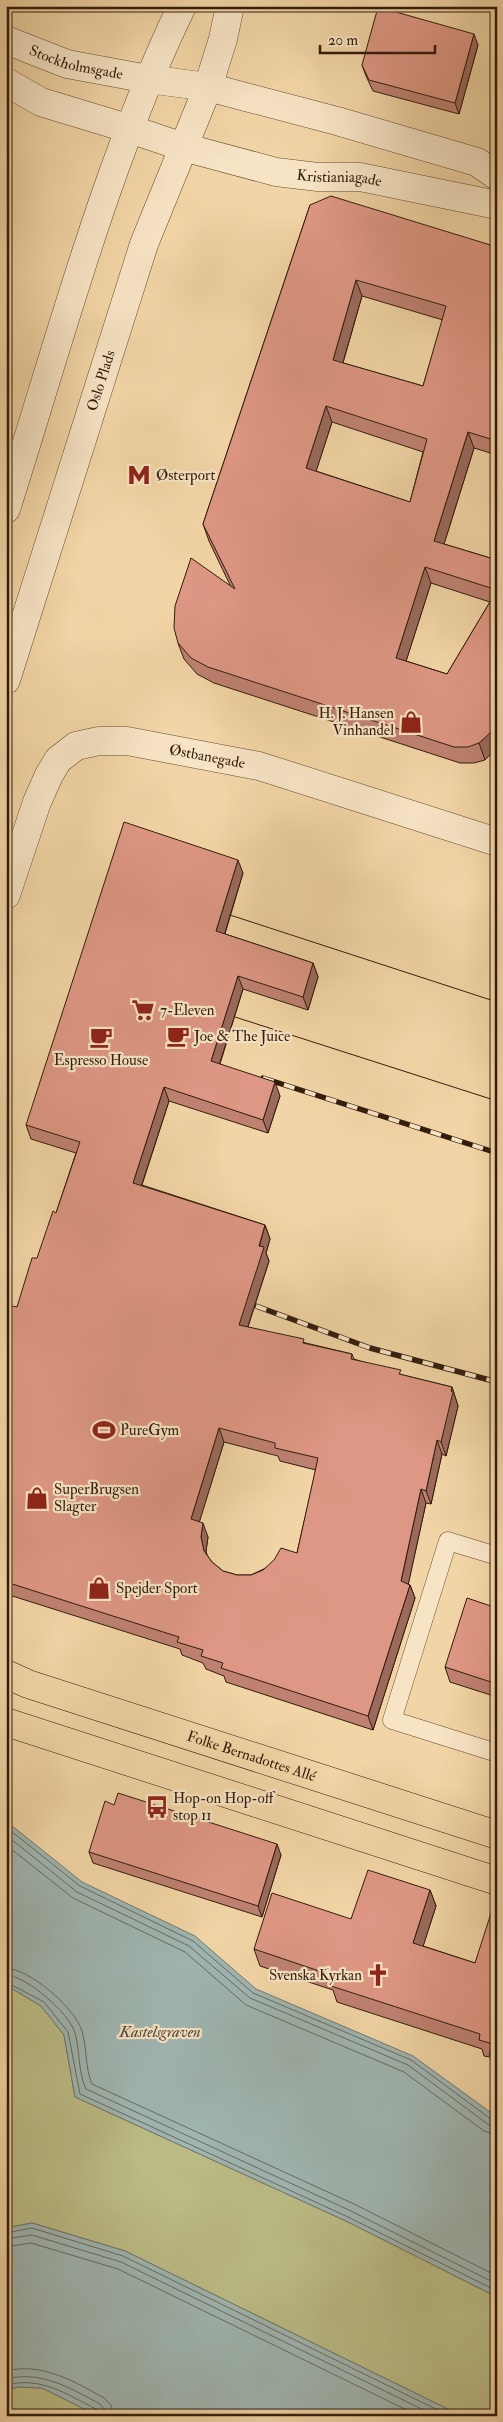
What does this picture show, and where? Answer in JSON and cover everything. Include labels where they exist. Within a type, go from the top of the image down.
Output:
[{"type":"main road","name":"Folke Bernadottes Allé","points":[[6,1674],[28,1684],[497,1835]]},
{"type":"main road","points":[[6,1722],[497,1881]]},
{"type":"street","points":[[6,509],[106,195],[148,80],[182,6]]},
{"type":"street","name":"Oslo Plads","points":[[6,680],[144,244],[208,87],[223,39],[230,6]]},
{"type":"street","name":"Stockholmsgade","points":[[6,40],[67,64],[148,80],[208,87],[272,104],[477,162],[497,176]]},
{"type":"street","points":[[6,82],[41,102],[130,129]]},
{"type":"street","name":"Kristianiagade","points":[[130,129],[183,147],[276,172],[318,177],[360,176],[497,205]]},
{"type":"street","name":"Østbanegade","points":[[6,894],[49,774],[58,760],[76,746],[98,741],[127,741],[259,766],[496,841]]},
{"type":"lane","points":[[497,1556],[448,1541],[392,1720],[497,1753]]},
{"type":"green space","points":[[6,1985],[41,2006],[64,2035],[75,2097],[346,2221],[497,2297],[497,2416],[462,2416],[125,2251],[32,2223],[6,2228]]},
{"type":"green space","points":[[18,2387],[42,2388],[98,2416],[6,2416],[6,2390]]},
{"type":"water","name":"Kastelsgraven","points":[[6,1821],[82,1882],[195,1936],[256,1989],[413,2056],[497,2117],[497,2297],[346,2221],[75,2097],[64,2035],[41,2006],[6,1985]]},
{"type":"water","points":[[32,2223],[125,2251],[462,2416],[98,2416],[42,2388],[18,2387],[6,2390],[6,2228]]},
{"type":"building","points":[[378,7],[474,34],[455,103],[369,80],[362,65]]},
{"type":"building","points":[[331,196],[497,247],[497,441],[468,432],[434,541],[497,560],[497,590],[497,722],[490,733],[479,743],[468,747],[454,747],[208,667],[191,658],[178,643],[174,628],[175,606],[191,558],[235,589],[203,524],[310,205]],"holes":[[[356,280],[446,306],[423,386],[333,360]],[[326,406],[427,439],[410,502],[306,468]],[[425,567],[497,590],[447,674],[396,658]]]},
{"type":"building","points":[[124,822],[238,860],[216,931],[313,963],[303,997],[238,976],[211,1061],[275,1082],[263,1120],[164,1087],[133,1183],[265,1225],[259,1246],[264,1247],[239,1325],[304,1339],[303,1343],[352,1354],[351,1359],[401,1370],[399,1374],[452,1387],[451,1391],[453,1392],[441,1442],[437,1440],[426,1491],[421,1489],[401,1581],[410,1585],[368,1716],[221,1668],[223,1663],[201,1656],[203,1650],[177,1642],[179,1637],[6,1582],[6,1324],[12,1306],[17,1307],[32,1258],[37,1258],[53,1211],[56,1213],[80,1142],[26,1125]],"holes":[[[219,1428],[275,1443],[275,1448],[318,1458],[297,1553],[281,1548],[274,1560],[263,1570],[251,1575],[237,1575],[223,1571],[212,1562],[204,1551],[201,1537],[203,1523],[191,1519]]]},
{"type":"building","points":[[467,1598],[497,1608],[497,1684],[445,1667]]},
{"type":"building","points":[[118,1793],[277,1844],[258,1906],[89,1852],[105,1801],[114,1805]]},
{"type":"building","name":"Svenska Kyrkan","points":[[368,1870],[430,1890],[413,1943],[475,1963],[492,1910],[497,1912],[497,2061],[493,2060],[494,2057],[489,2055],[493,2044],[479,2040],[480,2034],[331,1986],[334,1976],[254,1949],[272,1893],[351,1919]]},
{"type":"tram line","points":[[230,915],[497,1002]]},
{"type":"tram line","points":[[235,1017],[497,1101]]},
{"type":"railway","points":[[263,1078],[497,1153]]},
{"type":"railway","points":[[256,1306],[370,1348],[497,1382]]},
{"type":"place","name":"Østerport","points":[[139,475]]},
{"type":"place","name":"H. J. Hansen Vinhandel","points":[[411,722]]},
{"type":"place","name":"7-Eleven","points":[[143,1010]]},
{"type":"place","name":"Joe & The Juice","points":[[178,1036]]},
{"type":"place","name":"Espresso House","points":[[101,1037]]},
{"type":"place","name":"PureGym","points":[[104,1430]]},
{"type":"place","name":"SuperBrugsen Slagter","points":[[37,1498]]},
{"type":"place","name":"Spejder Sport","points":[[99,1588]]},
{"type":"place","name":"Hop-on Hop-off stop 11","points":[[157,1807]]},
{"type":"place","name":"Svenska Kyrkan","points":[[378,1975]]}]
